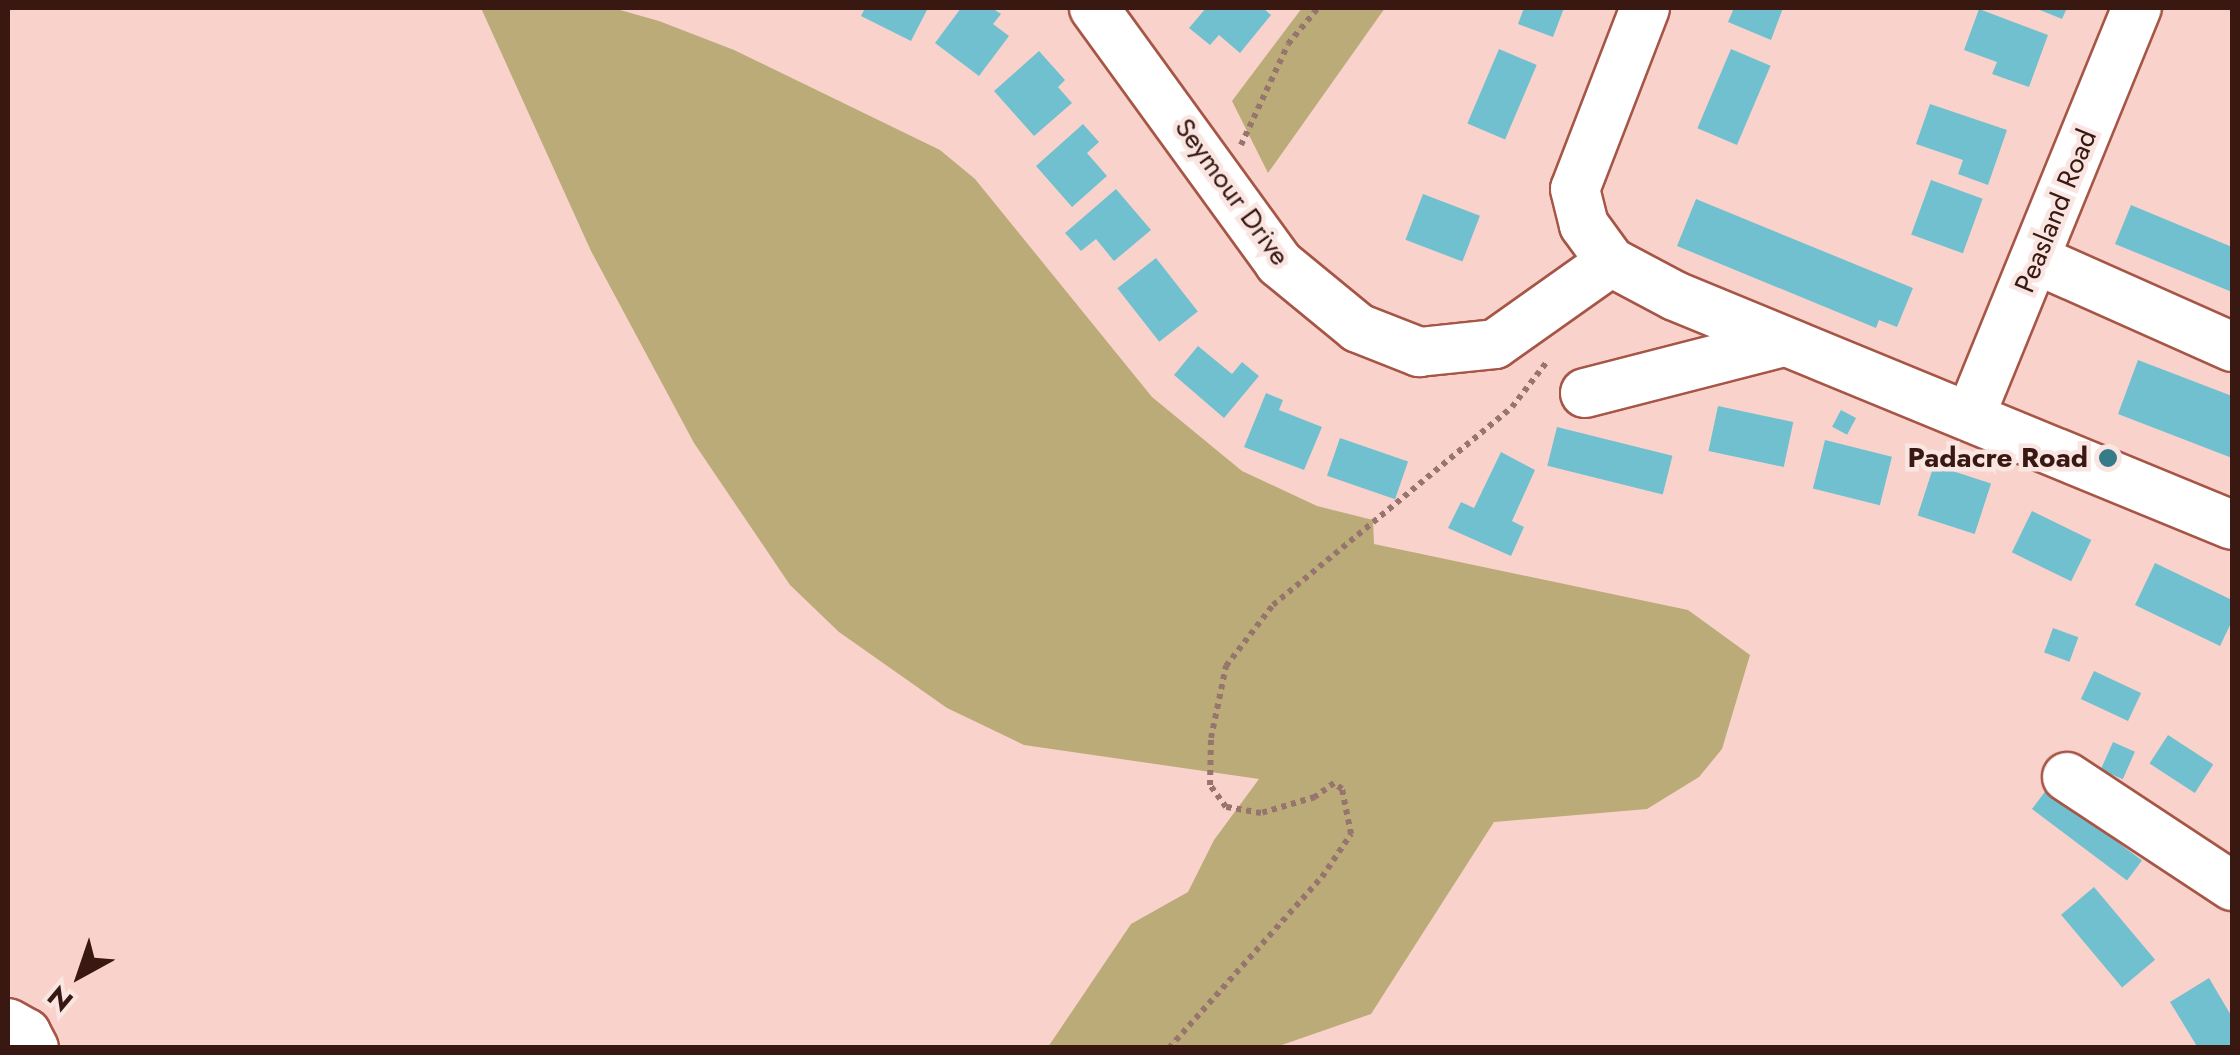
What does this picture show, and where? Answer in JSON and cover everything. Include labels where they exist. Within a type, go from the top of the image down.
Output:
[{"type":"street","name":"Seymour Drive","points":[[1094,8],[1211,164],[1279,263],[1358,328],[1419,352],[1495,344],[1611,262]]},
{"type":"street","points":[[1644,8],[1574,189],[1584,226],[1611,262],[1784,342],[1971,414],[2232,525]]},
{"type":"street","name":"Peasland Road","points":[[1971,414],[2038,260],[2137,8]]},
{"type":"street","points":[[2038,260],[2232,348]]},
{"type":"street","points":[[1586,393],[1784,342]]},
{"type":"street","points":[[2067,776],[2232,886]]},
{"type":"street","points":[[8,1023],[26,1033],[34,1048]]},
{"type":"path","points":[[1211,164],[1246,142],[1288,44],[1318,8]]},
{"type":"path","points":[[1169,1048],[1322,877],[1352,834],[1342,789],[1334,783],[1315,797],[1261,814],[1226,807],[1210,785],[1211,738],[1226,666],[1273,605],[1512,406],[1551,354]]},
{"type":"shaded area","points":[[481,8],[613,8],[659,21],[734,50],[940,150],[975,179],[1152,397],[1242,471],[1317,506],[1373,520],[1374,544],[1688,610],[1750,655],[1722,749],[1699,777],[1647,809],[1494,822],[1371,1014],[1276,1047],[1048,1047],[1131,924],[1188,892],[1214,840],[1259,779],[1024,745],[947,708],[839,632],[790,585],[694,443],[591,251]]},
{"type":"shaded area","points":[[1302,8],[1385,8],[1268,173],[1232,101]]},
{"type":"building","points":[[865,8],[928,8],[911,41],[861,16]]},
{"type":"building","points":[[961,8],[992,8],[1001,14],[993,24],[1009,36],[979,76],[935,43]]},
{"type":"building","points":[[1206,8],[1263,8],[1271,15],[1240,53],[1219,35],[1210,45],[1189,28]]},
{"type":"building","points":[[1524,8],[1564,8],[1553,37],[1518,24]]},
{"type":"building","points":[[1734,8],[1783,8],[1771,40],[1728,22]]},
{"type":"building","points":[[2035,8],[2067,8],[2062,19]]},
{"type":"building","points":[[1979,9],[2048,35],[2029,87],[1992,74],[1997,62],[1964,50]]},
{"type":"building","points":[[1499,49],[1537,65],[1505,140],[1467,124]]},
{"type":"building","points":[[1731,49],[1771,66],[1737,145],[1697,128]]},
{"type":"building","points":[[1039,51],[1065,80],[1058,87],[1072,103],[1034,136],[994,91]]},
{"type":"building","points":[[1930,104],[2007,130],[1988,185],[1958,174],[1963,160],[1916,144]]},
{"type":"building","points":[[1083,124],[1099,142],[1087,153],[1107,176],[1072,207],[1036,166]]},
{"type":"building","points":[[1931,180],[1983,199],[1963,253],[1911,235]]},
{"type":"building","points":[[1116,189],[1151,230],[1114,261],[1096,239],[1081,251],[1065,233]]},
{"type":"building","points":[[1423,194],[1480,216],[1462,262],[1405,240]]},
{"type":"building","points":[[1696,199],[1913,288],[1897,327],[1879,320],[1876,328],[1677,246]]},
{"type":"building","points":[[2131,205],[2232,247],[2232,292],[2115,244]]},
{"type":"building","points":[[1156,258],[1198,312],[1159,342],[1117,288]]},
{"type":"building","points":[[1198,346],[1232,374],[1242,362],[1259,376],[1224,418],[1174,375]]},
{"type":"building","points":[[2138,360],[2232,396],[2232,458],[2118,414]]},
{"type":"building","points":[[1266,393],[1283,400],[1279,410],[1322,427],[1304,470],[1244,447]]},
{"type":"building","points":[[1718,406],[1793,422],[1784,467],[1708,451]]},
{"type":"building","points":[[1841,410],[1856,418],[1847,435],[1832,427]]},
{"type":"building","points":[[1557,427],[1672,456],[1663,495],[1547,466]]},
{"type":"building","points":[[1340,438],[1408,461],[1395,499],[1327,476]]},
{"type":"building","points":[[1825,440],[1892,457],[1880,505],[1813,489]]},
{"type":"building","points":[[1501,452],[1535,470],[1512,521],[1524,527],[1511,556],[1448,528],[1461,502],[1474,508]]},
{"type":"building","points":[[1934,465],[1991,484],[1975,534],[1918,515]]},
{"type":"building","points":[[2032,511],[2091,540],[2071,581],[2012,552]]},
{"type":"building","points":[[2155,563],[2232,600],[2232,621],[2220,646],[2135,605]]},
{"type":"building","points":[[2053,628],[2078,637],[2069,662],[2044,652]]},
{"type":"building","points":[[2094,671],[2141,693],[2128,721],[2081,699]]},
{"type":"building","points":[[2168,735],[2213,764],[2195,793],[2149,764]]},
{"type":"building","points":[[2113,742],[2135,752],[2123,779],[2101,769]]},
{"type":"building","points":[[2047,789],[2142,861],[2127,881],[2032,809]]},
{"type":"building","points":[[2094,887],[2155,960],[2122,987],[2061,915]]},
{"type":"building","points":[[2209,978],[2232,1017],[2232,1048],[2198,1048],[2170,1002]]},
{"type":"place","name":"Padacre Road","points":[[2108,458]]}]
